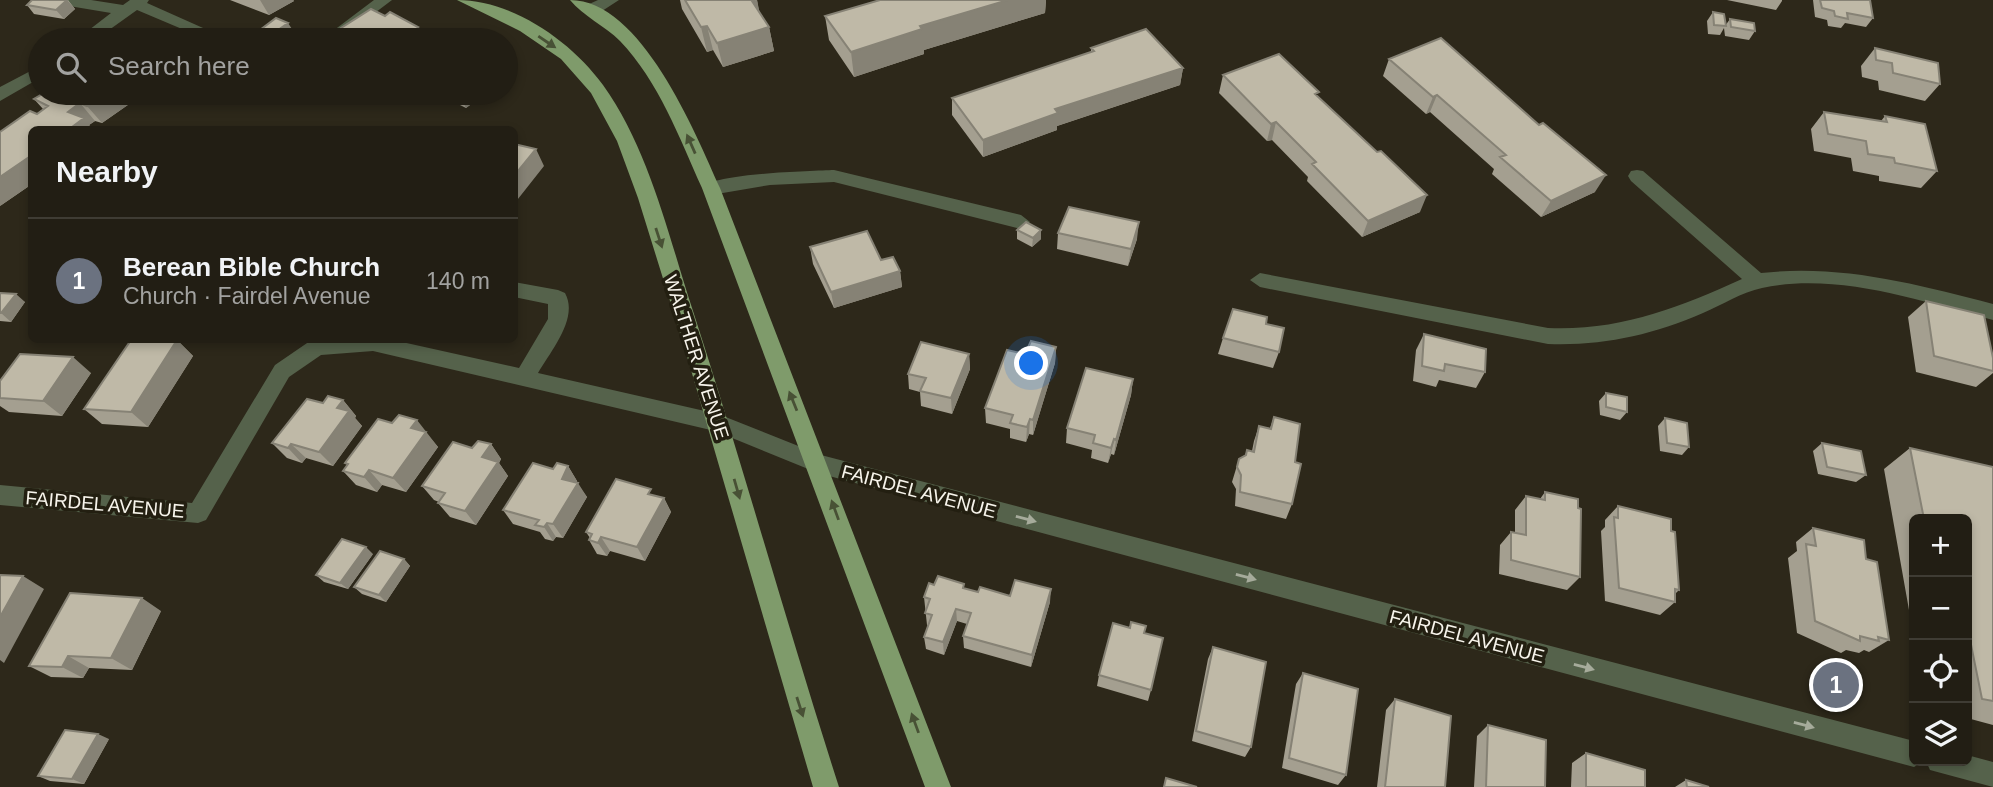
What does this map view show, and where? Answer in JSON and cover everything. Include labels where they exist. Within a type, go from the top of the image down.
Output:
[{"type":"main road","name":"WALTHER AVENUE","points":[[464,0],[491,10],[545,40],[578,65],[600,94],[638,173],[718,423],[797,697],[826,787]]},
{"type":"main road","points":[[586,5],[627,36],[647,61],[674,106],[711,187],[938,787]]},
{"type":"street","points":[[63,0],[134,5],[192,28]]},
{"type":"street","points":[[346,28],[384,0]]},
{"type":"street","points":[[586,5],[611,0]]},
{"type":"street","points":[[101,28],[134,5]]},
{"type":"street","points":[[0,95],[28,78]]},
{"type":"street","points":[[711,187],[770,178],[834,176],[1021,222]]},
{"type":"street","points":[[1637,176],[1757,281]]},
{"type":"street","points":[[1260,280],[1548,336],[1582,339],[1639,329],[1757,281],[1825,275],[1872,282],[1993,312]]},
{"type":"street","points":[[518,290],[558,298],[558,320],[524,379]]},
{"type":"street","name":"FAIRDEL AVENUE","points":[[7,495],[198,513],[282,371],[317,347],[350,343]]},
{"type":"street","name":"FAIRDEL AVENUE","points":[[373,343],[718,423],[818,464],[1909,753]]},
{"type":"street","points":[[0,515],[7,495]]},
{"type":"street","points":[[1958,766],[1993,775]]},
{"type":"building","points":[[32,0],[67,0],[56,10],[27,5]]},
{"type":"building","points":[[685,0],[755,0],[752,1],[769,27],[717,43],[707,26],[701,27]]},
{"type":"building","points":[[880,0],[1008,0],[920,26],[922,29],[851,52],[825,16]]},
{"type":"building","points":[[1820,0],[1870,0],[1873,18],[1847,13],[1848,19],[1835,16],[1834,11],[1822,8]]},
{"type":"building","points":[[371,9],[385,16],[390,12],[418,27],[416,28],[341,28]]},
{"type":"building","points":[[1713,12],[1724,14],[1726,26],[1714,25]]},
{"type":"building","points":[[276,18],[288,23],[281,28],[263,28]]},
{"type":"building","points":[[1730,19],[1754,23],[1755,31],[1731,27]]},
{"type":"building","points":[[1146,29],[1183,68],[1055,109],[1058,113],[983,140],[952,98],[1094,51],[1091,48]]},
{"type":"building","points":[[1441,38],[1539,125],[1543,123],[1606,175],[1551,201],[1500,157],[1506,155],[1437,95],[1433,97],[1389,59]]},
{"type":"building","points":[[1875,48],[1938,63],[1940,84],[1893,73],[1892,63],[1876,60]]},
{"type":"building","points":[[1279,54],[1319,92],[1315,94],[1427,195],[1368,221],[1312,164],[1316,162],[1276,122],[1271,124],[1223,75]]},
{"type":"building","points":[[46,105],[77,105],[68,112],[84,118],[73,126],[28,126],[28,158],[0,177],[0,132],[30,111],[37,114],[48,106]]},
{"type":"building","points":[[1824,112],[1887,122],[1885,116],[1925,124],[1937,171],[1895,163],[1894,158],[1868,154],[1866,141],[1828,134]]},
{"type":"building","points":[[518,145],[536,149],[518,171]]},
{"type":"building","points":[[1069,207],[1139,222],[1131,249],[1058,233]]},
{"type":"building","points":[[1026,222],[1041,230],[1033,238],[1017,230]]},
{"type":"building","points":[[867,231],[881,260],[893,257],[900,271],[831,292],[810,247]]},
{"type":"building","points":[[0,293],[16,294],[1,313],[0,313]]},
{"type":"building","points":[[1926,301],[1984,315],[1993,371],[1934,356]]},
{"type":"building","points":[[1233,309],[1267,317],[1266,324],[1284,328],[1279,352],[1223,338]]},
{"type":"building","points":[[1424,334],[1486,349],[1485,372],[1445,364],[1444,371],[1422,366]]},
{"type":"building","points":[[1031,341],[1056,347],[1033,420],[1030,419],[1027,427],[1010,423],[1013,415],[985,408],[1007,350],[1025,354]]},
{"type":"building","points":[[921,342],[969,354],[951,398],[920,391],[926,378],[908,374]]},
{"type":"building","points":[[129,343],[175,343],[131,412],[84,409]]},
{"type":"building","points":[[20,354],[73,357],[43,401],[0,398],[0,381]]},
{"type":"building","points":[[1086,368],[1133,379],[1116,440],[1114,439],[1111,448],[1093,443],[1095,435],[1067,428]]},
{"type":"building","points":[[1606,393],[1627,397],[1627,412],[1606,407]]},
{"type":"building","points":[[328,396],[343,400],[337,408],[349,411],[319,452],[291,444],[288,448],[272,443],[307,399],[323,403]]},
{"type":"building","points":[[399,415],[417,420],[411,428],[426,432],[393,478],[369,470],[364,477],[343,471],[348,464],[345,463],[378,419],[392,423]]},
{"type":"building","points":[[1274,417],[1300,424],[1295,462],[1301,464],[1292,504],[1240,492],[1241,475],[1237,467],[1239,459],[1246,455],[1247,450],[1254,452],[1259,426],[1271,429]]},
{"type":"building","points":[[1665,418],[1687,423],[1689,447],[1667,443]]},
{"type":"building","points":[[478,441],[491,444],[482,457],[498,462],[465,511],[438,503],[445,493],[422,486],[453,442],[472,448]]},
{"type":"building","points":[[1822,443],[1861,451],[1866,475],[1827,467]]},
{"type":"building","points":[[1910,448],[1993,467],[1993,701],[1982,699],[1972,650],[1972,514],[1923,514]]},
{"type":"building","points":[[533,463],[553,469],[557,463],[568,466],[562,479],[578,483],[553,524],[547,523],[544,527],[535,525],[539,520],[503,510]]},
{"type":"building","points":[[616,479],[651,489],[648,494],[664,498],[637,547],[601,537],[598,543],[589,540],[592,534],[586,532]]},
{"type":"building","points":[[1545,492],[1578,499],[1578,508],[1581,509],[1580,577],[1511,560],[1511,532],[1526,535],[1526,496],[1545,500]]},
{"type":"building","points":[[1618,506],[1671,519],[1671,531],[1675,532],[1679,590],[1675,589],[1675,602],[1619,588],[1614,517],[1618,518]]},
{"type":"building","points":[[1813,528],[1864,540],[1866,559],[1877,562],[1889,640],[1878,637],[1879,641],[1860,636],[1860,641],[1815,621],[1806,544],[1816,546]]},
{"type":"building","points":[[342,539],[366,547],[340,583],[316,575]]},
{"type":"building","points":[[380,551],[404,559],[379,595],[354,587]]},
{"type":"building","points":[[0,575],[23,576],[0,617]]},
{"type":"building","points":[[938,576],[964,584],[963,588],[978,592],[980,587],[1010,596],[1015,580],[1051,589],[1032,655],[963,636],[971,613],[956,609],[943,642],[924,637],[932,615],[925,613],[930,599],[924,597],[929,583],[934,585]]},
{"type":"building","points":[[70,593],[142,598],[111,658],[68,656],[62,667],[29,666]]},
{"type":"building","points":[[1131,622],[1146,626],[1144,633],[1163,638],[1151,690],[1099,675],[1113,623],[1130,628]]},
{"type":"building","points":[[1213,647],[1266,662],[1251,747],[1196,731]]},
{"type":"building","points":[[1303,673],[1358,689],[1346,775],[1289,758]]},
{"type":"building","points":[[1395,699],[1451,716],[1445,787],[1385,787]]},
{"type":"building","points":[[1488,725],[1546,740],[1545,787],[1486,787]]},
{"type":"building","points":[[65,730],[98,734],[72,779],[38,776]]},
{"type":"building","points":[[1586,753],[1645,770],[1645,787],[1586,787]]},
{"type":"building","points":[[1166,778],[1197,787],[1164,787]]},
{"type":"building","points":[[1686,780],[1709,787],[1687,787]]},
{"type":"place","name":"Berean Bible Church","points":[[1836,685]]}]
